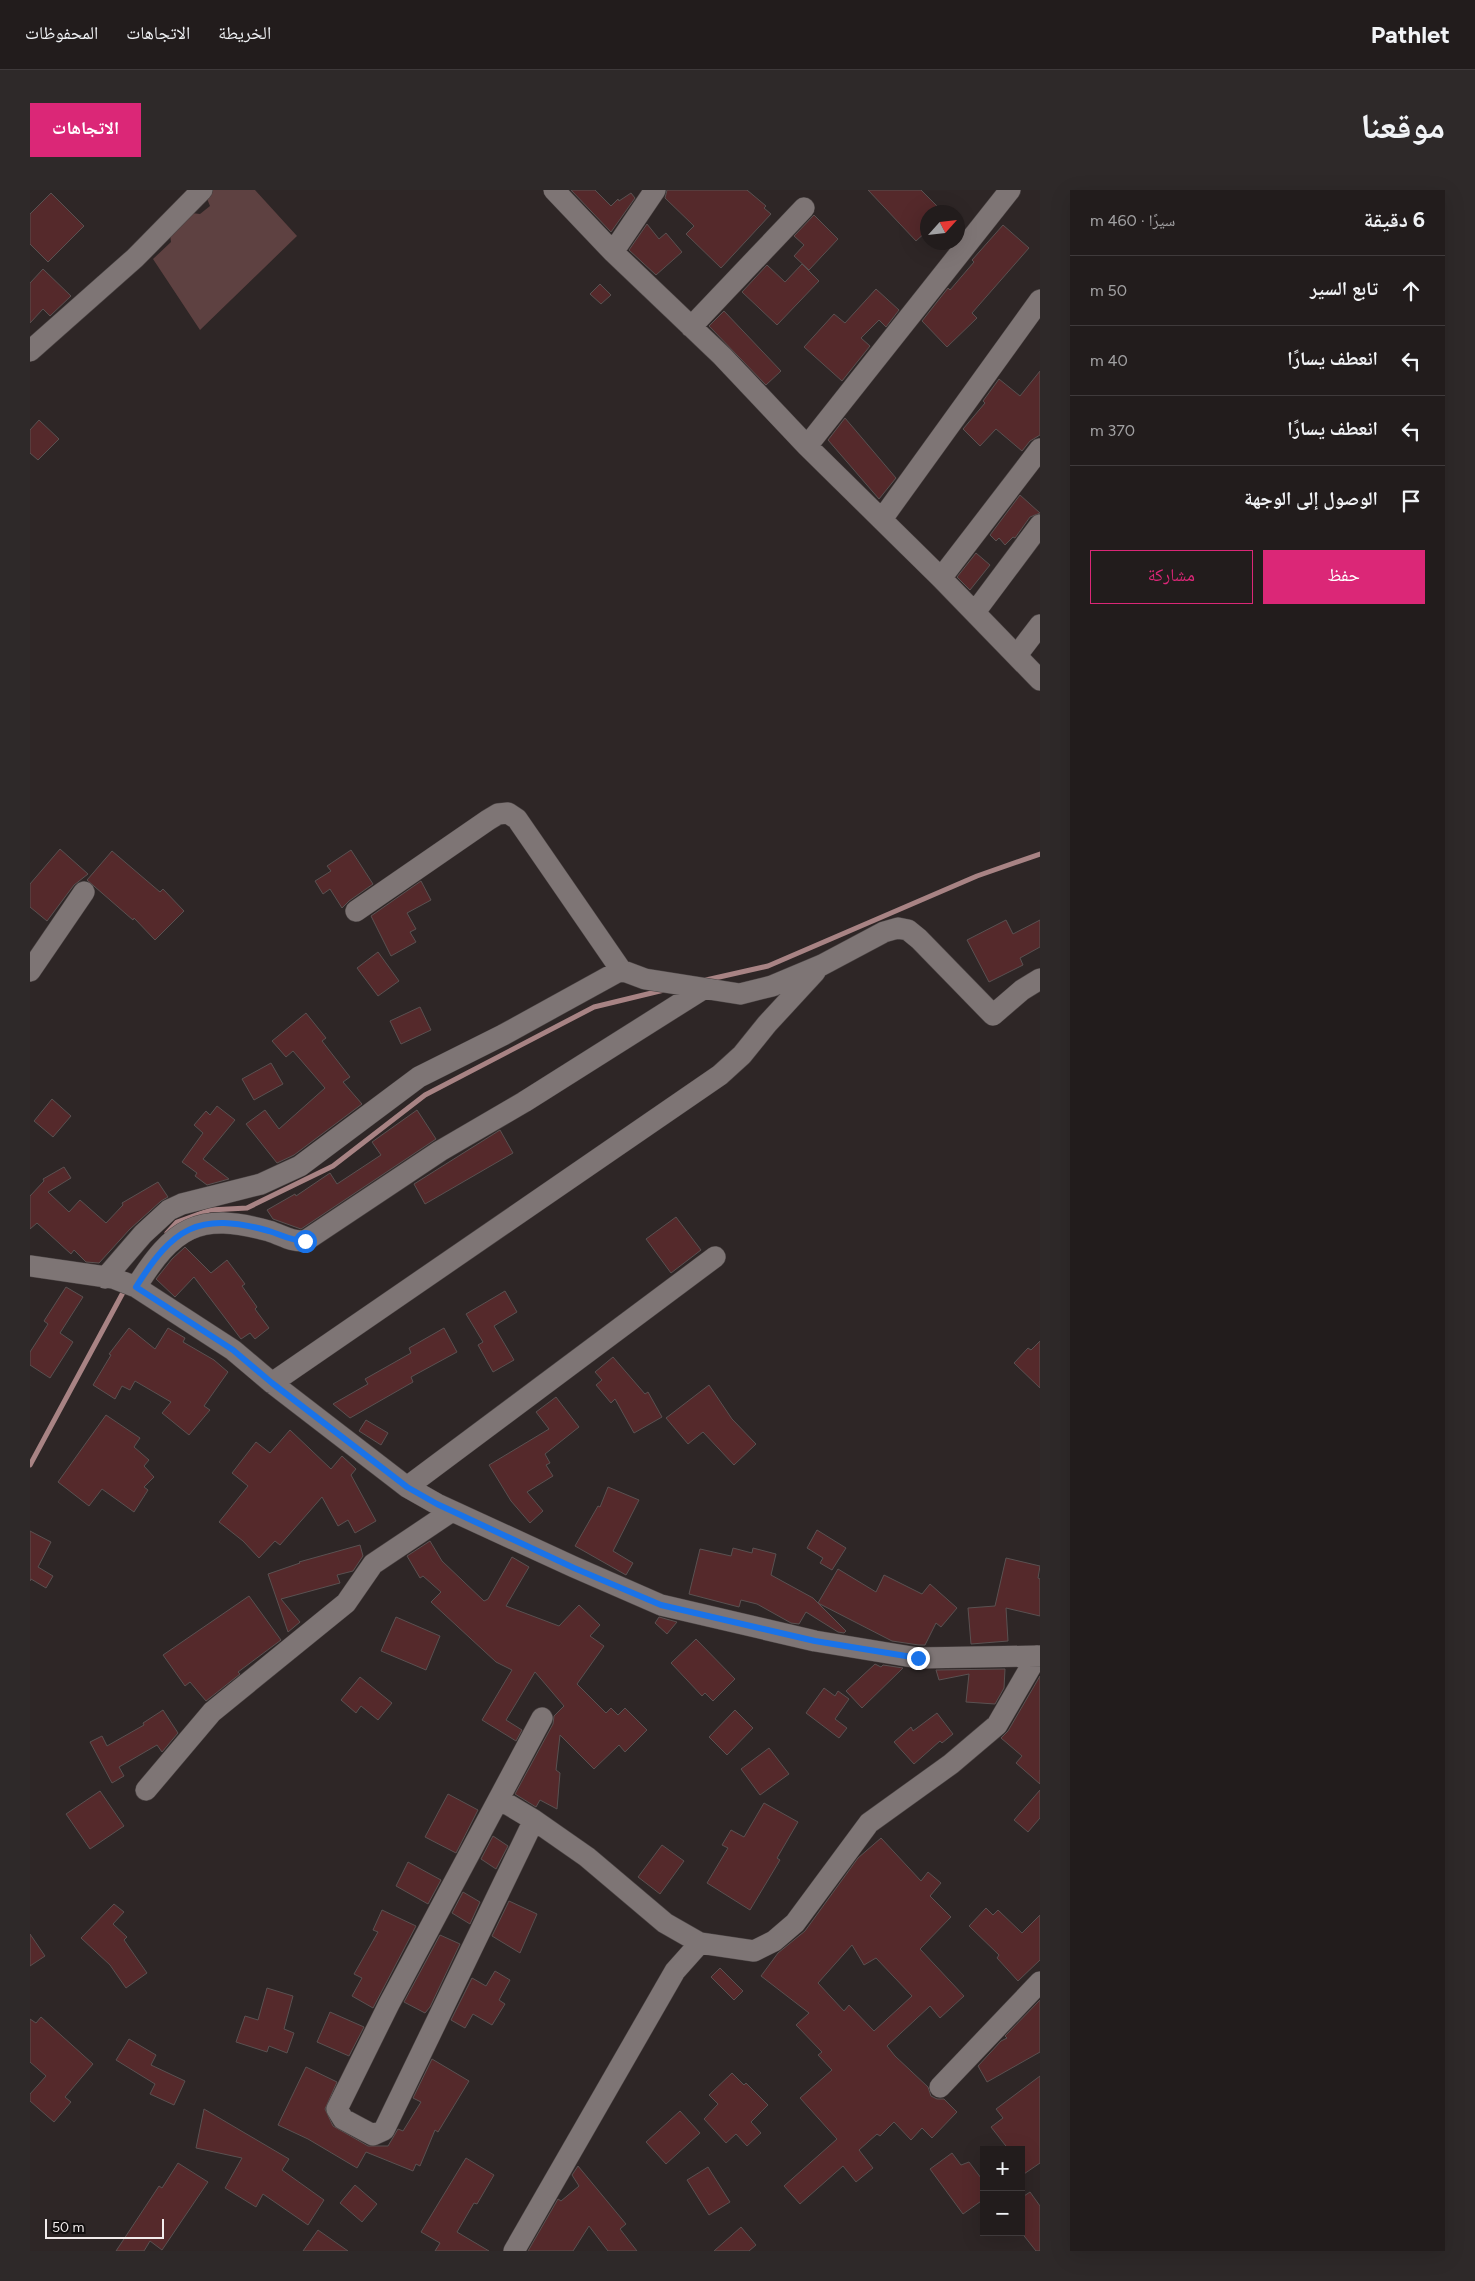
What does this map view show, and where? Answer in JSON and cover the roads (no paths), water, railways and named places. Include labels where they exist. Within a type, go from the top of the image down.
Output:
[{"type":"street","points":[[30,351],[135,258],[202,190]]},
{"type":"street","points":[[554,190],[613,252],[691,327],[807,446],[975,612],[1040,680]]},
{"type":"street","points":[[613,252],[655,190]]},
{"type":"street","points":[[807,446],[1010,190]]},
{"type":"street","points":[[691,327],[804,208]]},
{"type":"street","points":[[882,519],[1040,300]]},
{"type":"street","points":[[941,578],[1040,449]]},
{"type":"street","points":[[975,612],[1040,525]]},
{"type":"street","points":[[1017,655],[1040,625]]},
{"type":"street","points":[[356,911],[488,820],[498,814],[508,813],[517,818],[621,970],[645,979],[740,994],[772,986],[822,965],[884,932],[898,928],[908,930],[919,939],[993,1015],[1022,990],[1040,979]]},
{"type":"street","points":[[30,971],[84,892]]},
{"type":"street","points":[[272,1383],[720,1075],[742,1055],[766,1024],[822,965]]},
{"type":"street","points":[[121,1282],[143,1234],[170,1210],[195,1200],[236,1192],[261,1184],[300,1166],[419,1078],[512,1030],[621,970]]},
{"type":"street","points":[[121,1282],[152,1261],[176,1236],[197,1225],[229,1223],[269,1231],[295,1241],[305,1241],[440,1151],[524,1102],[703,989]]},
{"type":"street","points":[[407,1487],[715,1257]]},
{"type":"street","points":[[30,1266],[121,1282],[233,1350],[272,1383],[407,1487],[452,1511],[574,1568],[661,1605],[815,1641],[918,1658],[1038,1656]]},
{"type":"street","points":[[146,1790],[212,1712],[346,1603],[373,1564],[452,1511]]},
{"type":"street","points":[[499,1800],[534,1820],[587,1857],[665,1923],[700,1943],[754,1951],[774,1941],[795,1923],[869,1824],[951,1764],[998,1725],[1038,1656]]},
{"type":"street","points":[[534,1820],[384,2130],[373,2135],[342,2119],[337,2109],[389,2004],[542,1718]]},
{"type":"street","points":[[514,2251],[675,1971],[700,1943]]},
{"type":"street","points":[[940,2087],[1040,1982]]},
{"type":"waterway","points":[[706,980],[768,966],[977,876],[1040,854]]},
{"type":"waterway","points":[[167,1233],[177,1222],[210,1210],[247,1208],[333,1166],[425,1095],[594,1007],[664,990]]},
{"type":"waterway","points":[[30,1465],[126,1287]]}]
